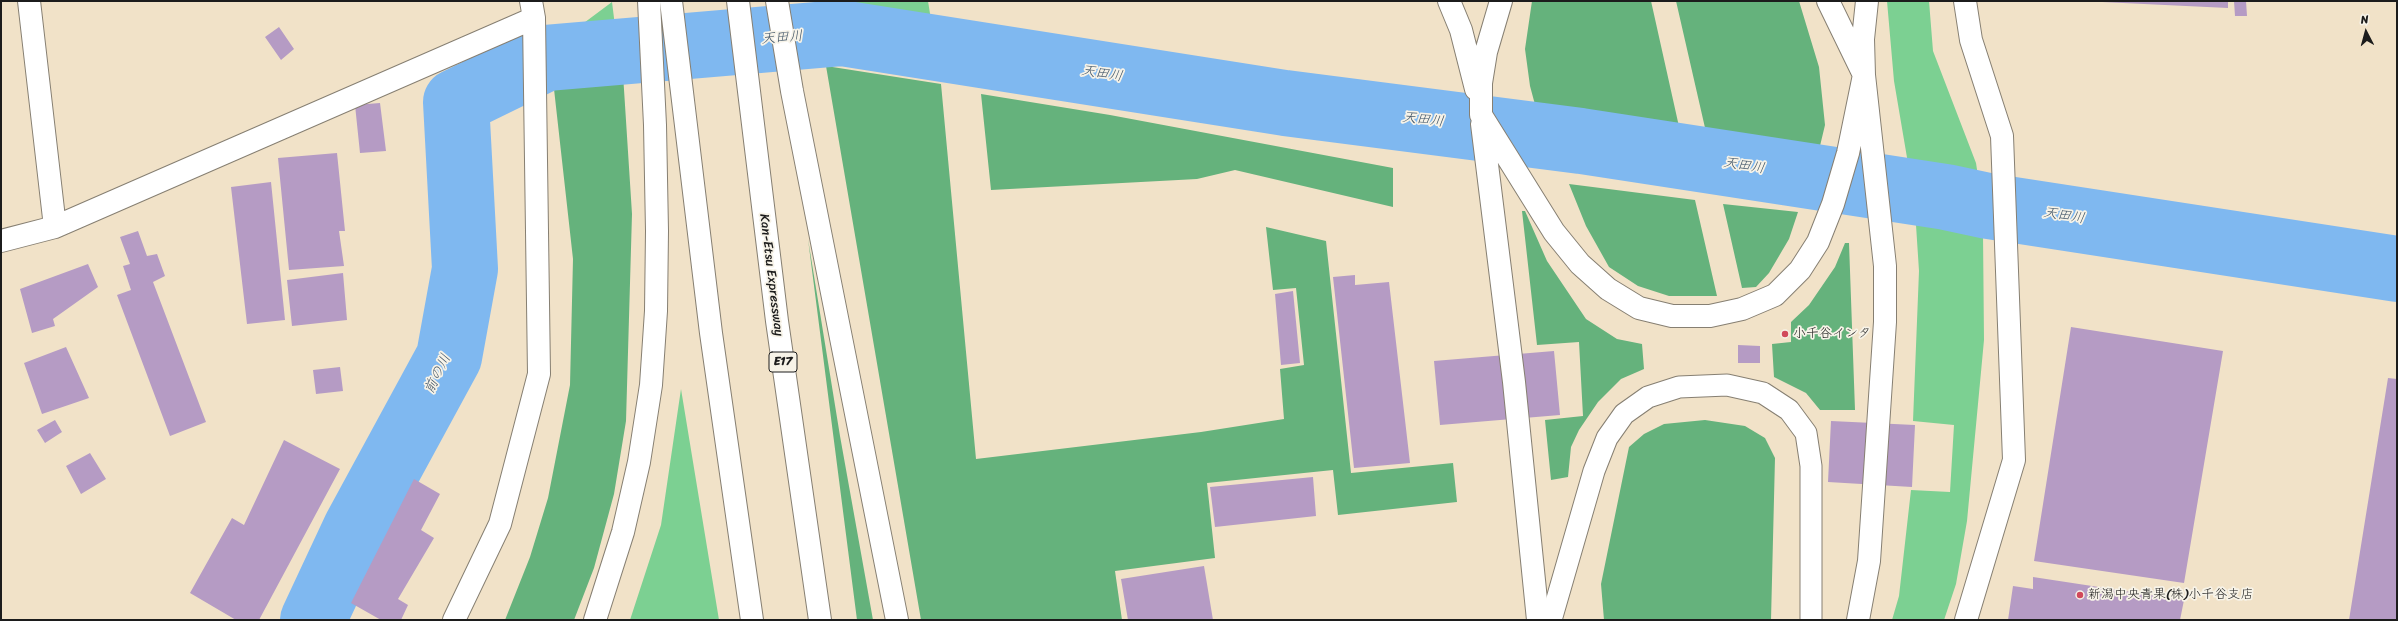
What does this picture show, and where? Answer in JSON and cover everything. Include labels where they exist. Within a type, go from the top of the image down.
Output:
[{"type":"main road","points":[[29,1],[55,227]]},
{"type":"main road","points":[[596,620],[623,532],[639,462],[651,384],[656,311],[655,125],[649,1]]},
{"type":"main road","points":[[671,1],[683,111],[711,333],[752,620]]},
{"type":"main road","name":"Kan-Etsu Expressway","points":[[738,1],[749,104],[777,321],[820,620]]},
{"type":"main road","points":[[777,1],[792,91],[897,620]]},
{"type":"main road","points":[[1449,1],[1461,30],[1473,72],[1481,114],[1503,290],[1538,620]]},
{"type":"main road","points":[[1501,1],[1486,52],[1481,83],[1481,114],[1554,232],[1580,264],[1608,290],[1639,308],[1672,316],[1710,316],[1742,309],[1775,294],[1800,270],[1818,242],[1834,204],[1846,160],[1864,75],[1828,1]]},
{"type":"main road","points":[[1858,620],[1869,561],[1886,322],[1886,266],[1864,75],[1863,40],[1867,1]]},
{"type":"main road","points":[[1965,1],[1971,40],[2002,136],[2014,460],[1966,620]]},
{"type":"main road","points":[[1,240],[55,227],[533,9],[539,374],[500,524],[454,620]]},
{"type":"lane","points":[[1551,620],[1594,471],[1606,438],[1624,414],[1648,397],[1679,387],[1726,385],[1764,393],[1789,410],[1806,433],[1811,466],[1811,620]]},
{"type":"green space","points":[[818,1],[928,1],[934,39],[821,22]]},
{"type":"green space","points":[[1532,1],[1651,1],[1684,149],[1541,127],[1530,86],[1525,49]]},
{"type":"green space","points":[[1676,1],[1799,1],[1819,67],[1825,125],[1814,171],[1711,154]]},
{"type":"green space","points":[[1887,1],[1929,1],[1933,51],[1976,163],[1981,196],[1912,187],[1894,81]]},
{"type":"green space","points":[[612,2],[617,42],[599,45],[587,26],[575,35],[582,49],[554,53],[553,46]]},
{"type":"green space","points":[[826,66],[941,84],[976,459],[1201,432],[1284,419],[1280,369],[1304,365],[1296,288],[1273,290],[1266,227],[1326,241],[1351,473],[1453,463],[1457,502],[1338,515],[1333,470],[1207,483],[1215,558],[1115,571],[1122,620],[921,620]]},
{"type":"green space","points":[[623,74],[632,214],[626,421],[614,494],[594,568],[574,620],[505,620],[530,557],[548,498],[570,385],[573,259],[554,89],[585,76]]},
{"type":"green space","points":[[981,94],[1110,115],[1393,168],[1393,207],[1235,170],[1197,179],[991,190]]},
{"type":"green space","points":[[1569,184],[1695,200],[1717,296],[1669,296],[1638,286],[1609,267],[1586,226]]},
{"type":"green space","points":[[1723,204],[1798,212],[1789,239],[1769,273],[1756,287],[1742,288]]},
{"type":"green space","points":[[1522,211],[1525,211],[1547,261],[1586,319],[1617,339],[1642,344],[1644,369],[1621,379],[1598,402],[1579,430],[1571,447],[1568,477],[1551,480],[1545,420],[1583,416],[1579,342],[1537,345]]},
{"type":"green space","points":[[1916,225],[1983,234],[1984,340],[1967,521],[1956,584],[1944,620],[1892,620],[1899,596],[1911,490],[1950,492],[1954,425],[1913,421],[1919,271]]},
{"type":"green space","points":[[808,239],[840,436],[873,620],[857,620]]},
{"type":"green space","points":[[1845,243],[1849,243],[1855,410],[1820,410],[1806,393],[1774,377],[1772,344],[1791,342],[1791,322],[1809,305],[1835,267]]},
{"type":"green space","points":[[681,389],[719,620],[630,620],[661,525]]},
{"type":"green space","points":[[1705,420],[1745,426],[1765,438],[1775,458],[1771,620],[1604,620],[1601,584],[1629,447],[1644,434],[1664,424]]},
{"type":"building","points":[[2228,1],[2228,8],[2102,2]]},
{"type":"building","points":[[2234,1],[2246,1],[2247,16],[2235,16]]},
{"type":"building","points":[[279,27],[294,49],[281,60],[265,37]]},
{"type":"building","points":[[380,103],[386,151],[360,153],[355,105]]},
{"type":"building","points":[[337,153],[345,231],[339,231],[344,266],[289,270],[278,158]]},
{"type":"building","points":[[271,182],[285,320],[247,324],[231,187]]},
{"type":"building","points":[[138,231],[147,256],[157,254],[165,276],[153,282],[206,422],[170,436],[117,295],[131,290],[123,266],[130,264],[120,237]]},
{"type":"building","points":[[88,264],[98,287],[53,319],[55,326],[32,333],[20,289]]},
{"type":"building","points":[[343,273],[347,320],[292,326],[287,280]]},
{"type":"building","points":[[1355,275],[1355,285],[1389,282],[1410,463],[1354,468],[1333,277]]},
{"type":"building","points":[[1293,291],[1300,363],[1281,365],[1275,294]]},
{"type":"building","points":[[2071,327],[2223,351],[2184,583],[2034,561]]},
{"type":"building","points":[[1738,345],[1760,346],[1760,363],[1738,363]]},
{"type":"building","points":[[66,347],[89,398],[42,414],[24,363]]},
{"type":"building","points":[[1554,351],[1560,415],[1440,425],[1434,361]]},
{"type":"building","points":[[340,367],[343,391],[316,394],[313,370]]},
{"type":"building","points":[[2388,378],[2397,379],[2397,620],[2349,620]]},
{"type":"building","points":[[55,420],[62,432],[45,443],[37,430]]},
{"type":"building","points":[[1831,421],[1915,425],[1912,487],[1828,482]]},
{"type":"building","points":[[284,440],[340,469],[259,620],[236,620],[190,593],[232,518],[244,525]]},
{"type":"building","points":[[90,453],[106,479],[81,494],[66,466]]},
{"type":"building","points":[[1313,477],[1316,516],[1215,527],[1210,487]]},
{"type":"building","points":[[414,479],[440,494],[421,530],[434,538],[398,599],[408,605],[401,620],[381,620],[351,603]]},
{"type":"building","points":[[1204,566],[1213,620],[1128,620],[1121,579]]},
{"type":"building","name":"新潟中央青果(株)小千谷支店","points":[[2033,577],[2184,600],[2180,620],[2008,620],[2013,586],[2033,589]]},
{"type":"waterway","name":"天田川","points":[[313,620],[356,528],[449,357],[465,269],[456,102],[546,58],[841,33],[1285,103],[1581,141],[1946,197],[1988,206],[2397,269]]},
{"type":"place","name":"小千谷インタ","points":[[1785,334]]},
{"type":"place","name":"新潟中央青果(株)小千谷支店","points":[[2080,595]]},
{"type":"water label","name":"前の川","points":[[438,374]]}]
